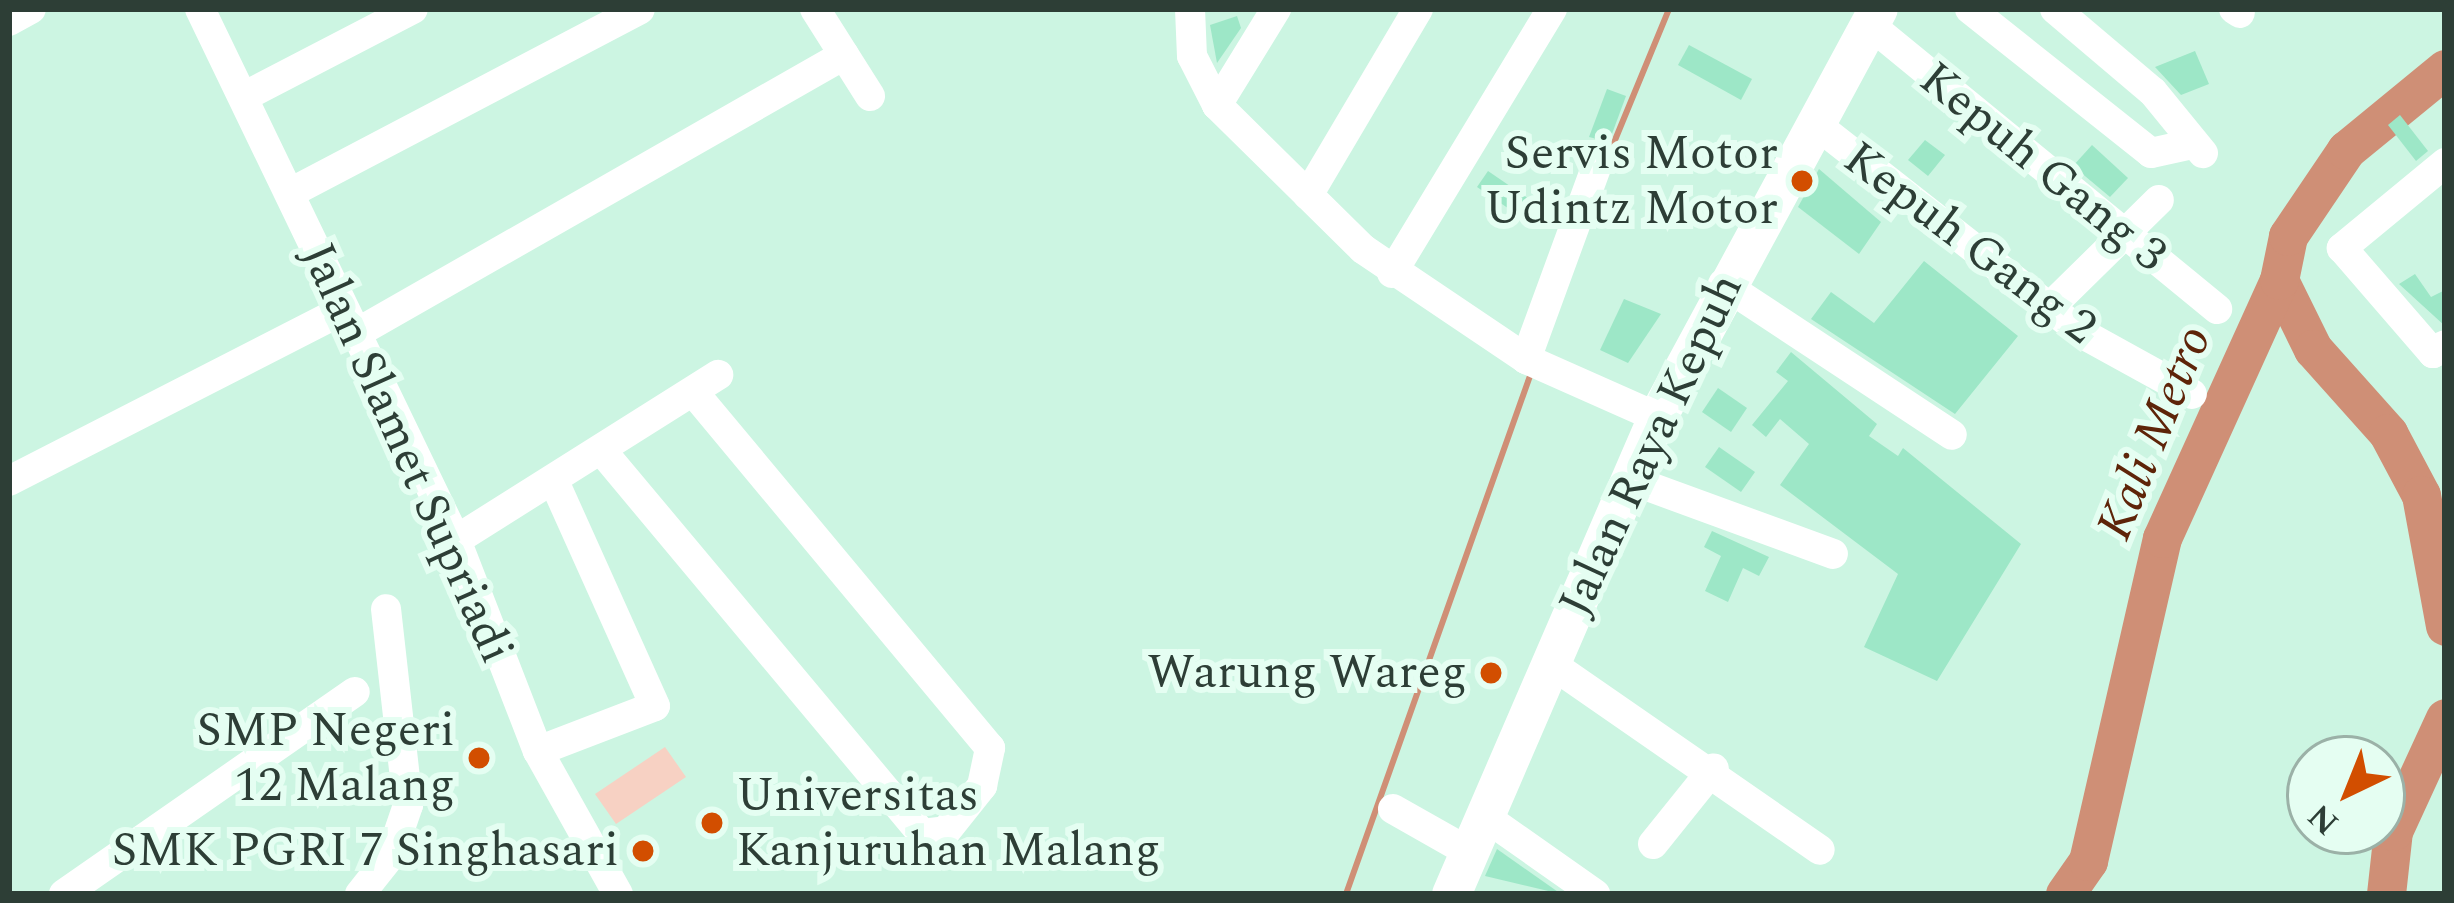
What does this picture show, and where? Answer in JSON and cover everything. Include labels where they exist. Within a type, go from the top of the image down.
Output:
[{"type":"main road","name":"Jalan Raya Kepuh","points":[[1451,894],[1657,417],[1723,284],[1874,17]]},
{"type":"street","points":[[9,21],[31,9]]},
{"type":"street","name":"Jalan Slamet Supriadi","points":[[200,9],[456,540],[538,751],[618,894]]},
{"type":"street","points":[[245,96],[412,9]]},
{"type":"street","points":[[290,193],[640,9]]},
{"type":"street","points":[[815,9],[870,96]]},
{"type":"street","points":[[1190,9],[1192,56],[1217,105],[1392,273],[1535,363],[1657,417]]},
{"type":"street","points":[[1217,105],[1276,9]]},
{"type":"street","points":[[1308,195],[1418,9]]},
{"type":"street","points":[[1392,273],[1552,9]]},
{"type":"street","points":[[1970,9],[2151,153],[2194,150],[2152,92],[2055,9]]},
{"type":"street","name":"Kepuh Gang 3","points":[[1874,17],[2122,235],[2217,309]]},
{"type":"street","points":[[9,481],[349,322],[844,55]]},
{"type":"street","name":"Kepuh Gang 2","points":[[1813,122],[2049,308],[2192,394]]},
{"type":"street","points":[[1535,363],[1599,159]]},
{"type":"street","points":[[2445,163],[2342,248],[2433,353],[2445,345]]},
{"type":"street","points":[[2049,308],[2159,200]]},
{"type":"street","points":[[1723,284],[1952,435]]},
{"type":"street","points":[[456,540],[555,484],[602,451],[705,383],[989,748],[982,786],[946,831],[922,834],[602,451]]},
{"type":"street","points":[[1631,480],[1833,554]]},
{"type":"street","points":[[538,751],[655,706],[555,484]]},
{"type":"street","points":[[360,894],[391,855],[408,805],[386,609]]},
{"type":"street","points":[[1550,663],[1714,769],[1820,850]]},
{"type":"street","points":[[64,894],[356,692]]},
{"type":"street","points":[[1652,844],[1714,769]]},
{"type":"street","points":[[1393,809],[1477,834],[1595,894]]},
{"type":"shaded area","points":[[665,747],[686,777],[616,824],[595,794]]},
{"type":"building","points":[[1237,16],[1241,28],[1217,63],[1210,25]]},
{"type":"building","points":[[1689,45],[1752,79],[1741,100],[1678,65]]},
{"type":"building","points":[[2195,51],[2209,84],[2181,95],[2155,67]]},
{"type":"building","points":[[1607,89],[1626,96],[1609,142],[1589,137]]},
{"type":"building","points":[[2400,115],[2428,151],[2416,161],[2388,125]]},
{"type":"building","points":[[1925,140],[1945,155],[1928,176],[1908,160]]},
{"type":"building","points":[[2092,145],[2128,178],[2110,197],[2073,166]]},
{"type":"building","points":[[1819,169],[1881,222],[1859,254],[1798,207]]},
{"type":"building","points":[[1488,171],[1529,199],[1518,215],[1477,187]]},
{"type":"building","points":[[1924,261],[2018,336],[1955,414],[1811,319],[1831,292],[1874,323]]},
{"type":"building","points":[[2415,274],[2431,297],[2445,290],[2445,326],[2399,284]]},
{"type":"building","points":[[1624,299],[1661,314],[1628,363],[1600,350]]},
{"type":"building","points":[[1791,352],[1877,424],[1869,436],[1898,456],[1903,448],[2021,544],[1937,681],[1864,647],[1898,574],[1780,485],[1809,444],[1780,419],[1766,437],[1752,425],[1788,381],[1776,372]]},
{"type":"building","points":[[1718,388],[1747,408],[1731,432],[1702,412]]},
{"type":"building","points":[[1719,447],[1755,472],[1741,492],[1705,467]]},
{"type":"building","points":[[1712,531],[1769,557],[1759,576],[1743,568],[1728,602],[1705,591],[1721,556],[1704,547]]},
{"type":"building","points":[[1497,849],[1561,894],[1485,876]]},
{"type":"waterway","points":[[1608,157],[1669,9]]},
{"type":"waterway","name":"Kali Metro","points":[[2065,894],[2088,861],[2162,538],[2279,280],[2288,236],[2346,150],[2445,69]]},
{"type":"waterway","points":[[2279,280],[2313,349],[2388,433],[2421,495],[2445,626]]},
{"type":"waterway","points":[[1346,894],[1531,373]]},
{"type":"waterway","points":[[2386,894],[2393,831],[2445,718]]},
{"type":"place","name":"Servis Motor Udintz Motor","points":[[1802,181]]},
{"type":"place","name":"Warung Wareg","points":[[1491,673]]},
{"type":"place","name":"SMP Negeri 12 Malang","points":[[479,758]]},
{"type":"place","name":"Universitas Kanjuruhan Malang","points":[[712,823]]},
{"type":"place","name":"SMK PGRI 7 Singhasari","points":[[643,851]]}]
